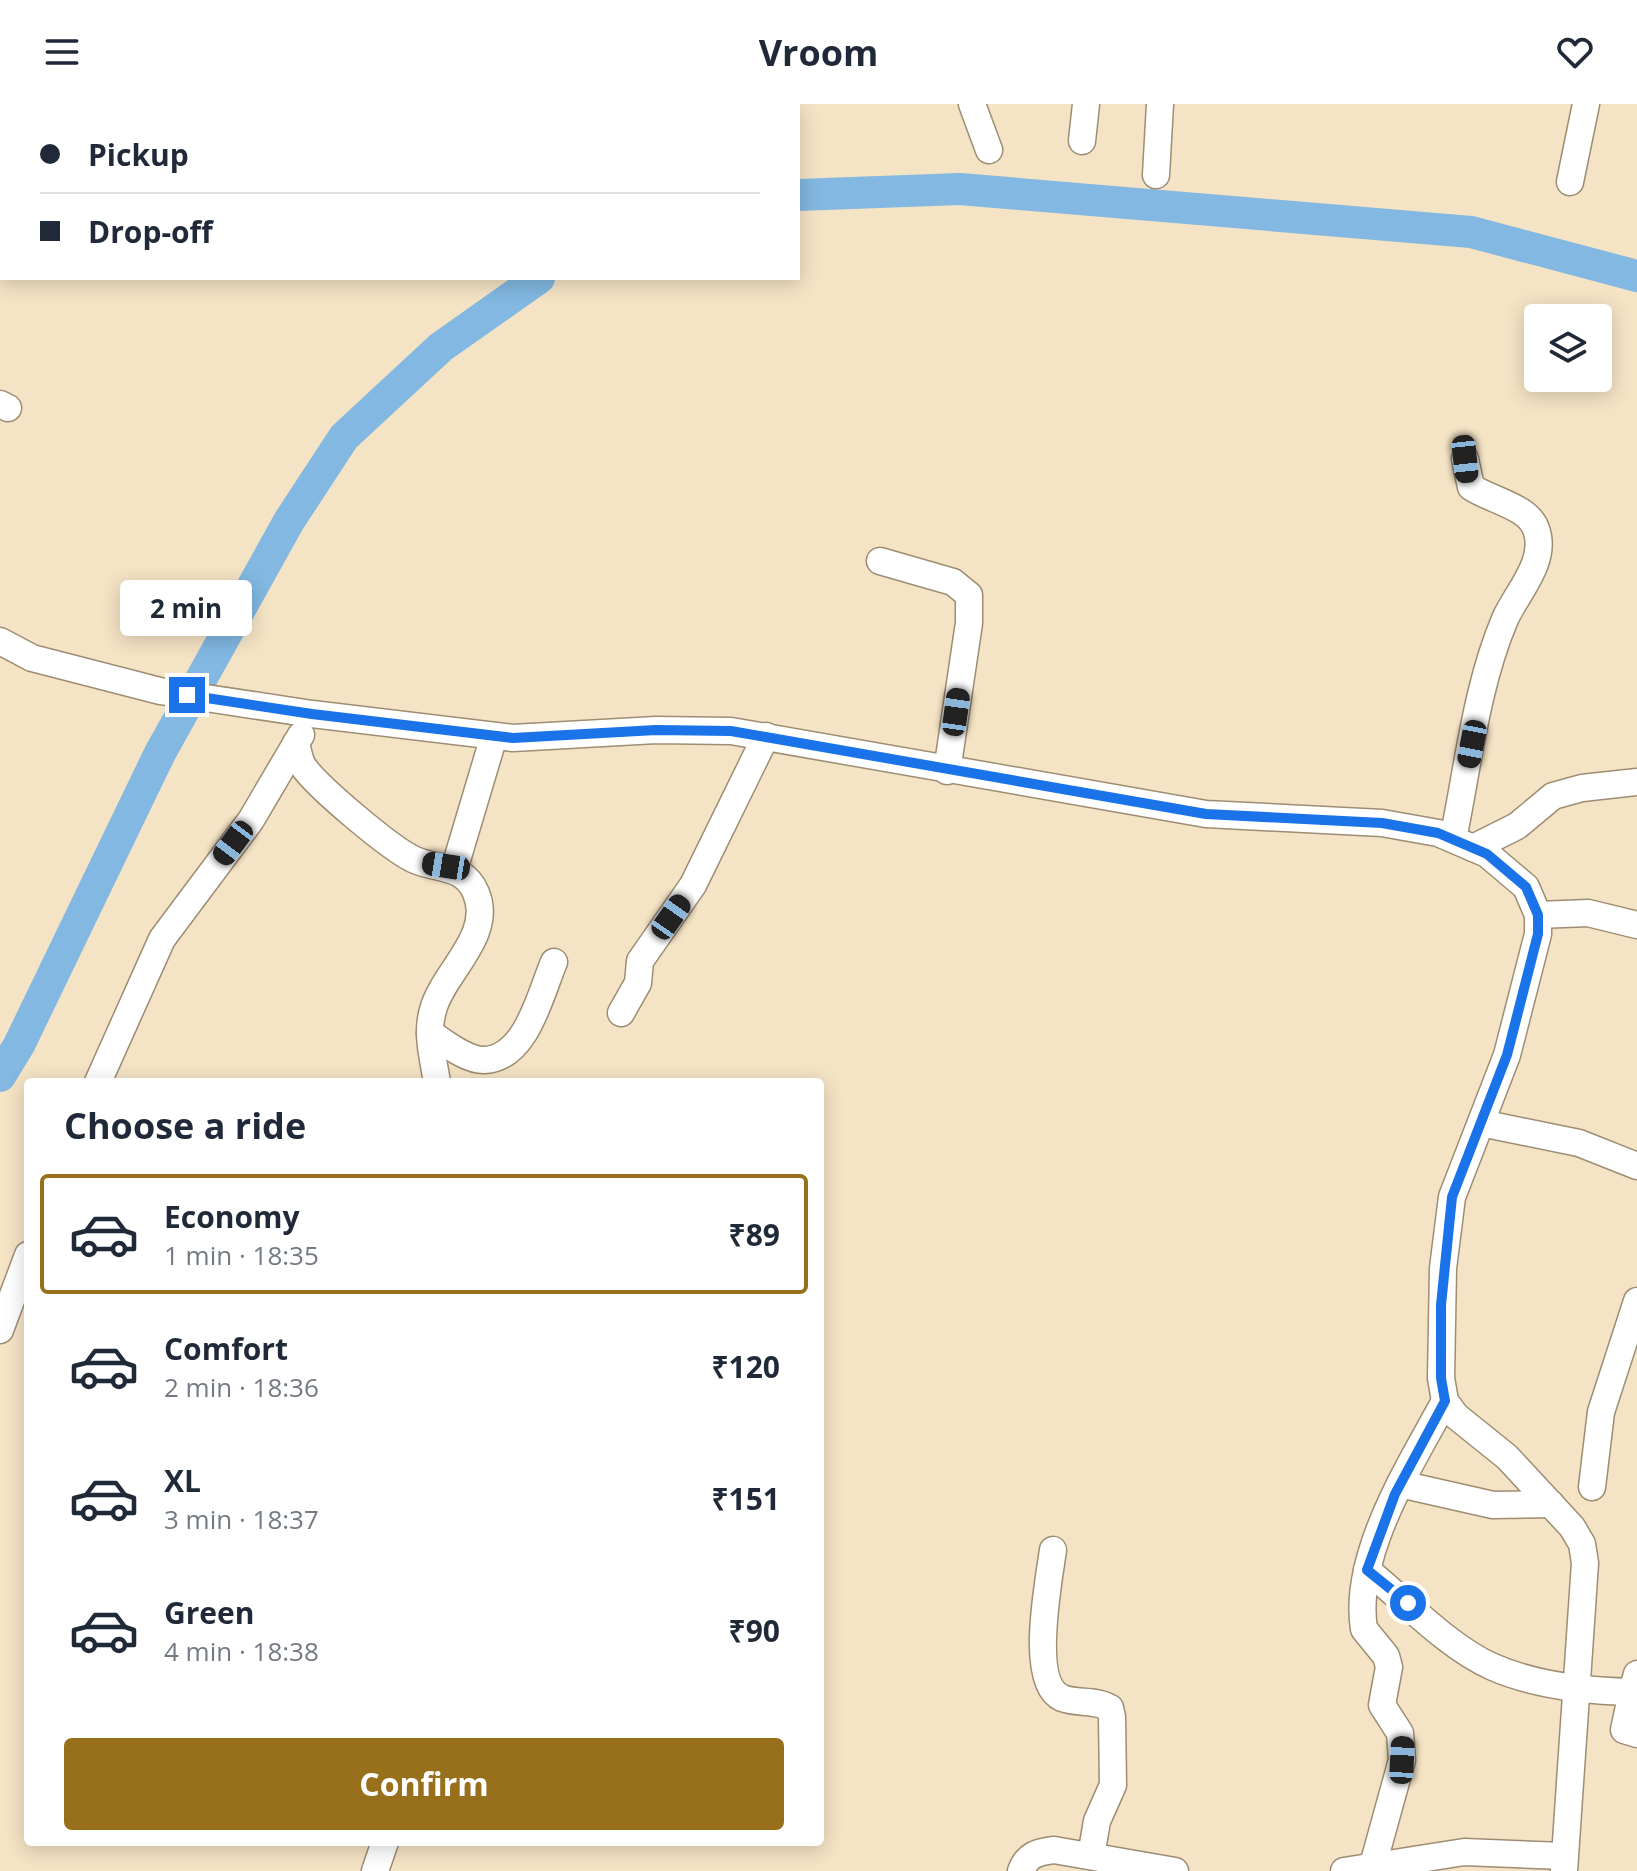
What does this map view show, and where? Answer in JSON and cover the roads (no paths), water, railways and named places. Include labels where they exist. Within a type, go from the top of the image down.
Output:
[{"type":"street","points":[[972,104],[989,150]]},
{"type":"street","points":[[1082,141],[1086,104]]},
{"type":"street","points":[[1156,175],[1160,104]]},
{"type":"street","points":[[1570,182],[1586,104]]},
{"type":"street","points":[[1463,844],[1492,654],[1538,547],[1534,523],[1524,514],[1471,487],[1465,459]]},
{"type":"street","points":[[880,561],[953,582],[969,595],[970,615],[947,771]]},
{"type":"street","points":[[0,641],[32,658],[160,691],[312,714],[494,736],[714,730],[766,736],[947,771],[1206,814],[1382,823],[1463,844],[1487,854],[1526,887],[1538,915],[1538,934],[1520,1011],[1481,1123],[1458,1175],[1446,1228],[1441,1305],[1441,1378],[1445,1401],[1456,1416],[1507,1457],[1572,1527],[1582,1544],[1585,1563],[1564,1864],[1464,1852],[1344,1871]]},
{"type":"street","points":[[100,1078],[162,939],[251,820],[312,714]]},
{"type":"street","points":[[454,870],[494,736]]},
{"type":"street","points":[[621,1013],[638,983],[640,961],[693,885],[766,736]]},
{"type":"street","points":[[296,743],[301,762],[313,779],[386,841],[416,861],[454,870],[475,890],[477,921],[467,951],[435,1003],[430,1033],[436,1078]]},
{"type":"street","points":[[1463,844],[1517,826],[1553,796],[1582,788],[1637,782]]},
{"type":"street","points":[[1538,915],[1588,913],[1637,925]]},
{"type":"street","points":[[430,1033],[479,1059],[493,1058],[510,1048],[523,1034],[554,962]]},
{"type":"street","points":[[1481,1123],[1579,1143],[1637,1166]]},
{"type":"street","points":[[0,1330],[24,1266]]},
{"type":"street","points":[[1592,1487],[1601,1412],[1637,1301]]},
{"type":"street","points":[[1373,1865],[1402,1760],[1403,1744],[1382,1705],[1389,1667],[1386,1656],[1364,1629],[1367,1570],[1400,1484],[1445,1401]]},
{"type":"street","points":[[1400,1484],[1493,1505],[1551,1504]]},
{"type":"street","points":[[1053,1550],[1044,1617],[1045,1677],[1052,1691],[1063,1698],[1103,1703],[1110,1708],[1112,1717],[1113,1785],[1097,1821],[1091,1856]]},
{"type":"street","points":[[1367,1570],[1469,1654],[1494,1668],[1575,1687],[1634,1683],[1624,1730],[1637,1734]]},
{"type":"street","points":[[375,1871],[384,1846]]},
{"type":"street","points":[[1021,1871],[1024,1862],[1037,1852],[1091,1856],[1175,1871]]},
{"type":"waterway","points":[[800,195],[960,189],[1471,232],[1637,276]]},
{"type":"waterway","points":[[0,1076],[19,1045],[160,753],[289,521],[344,437],[441,347],[536,280]]}]
